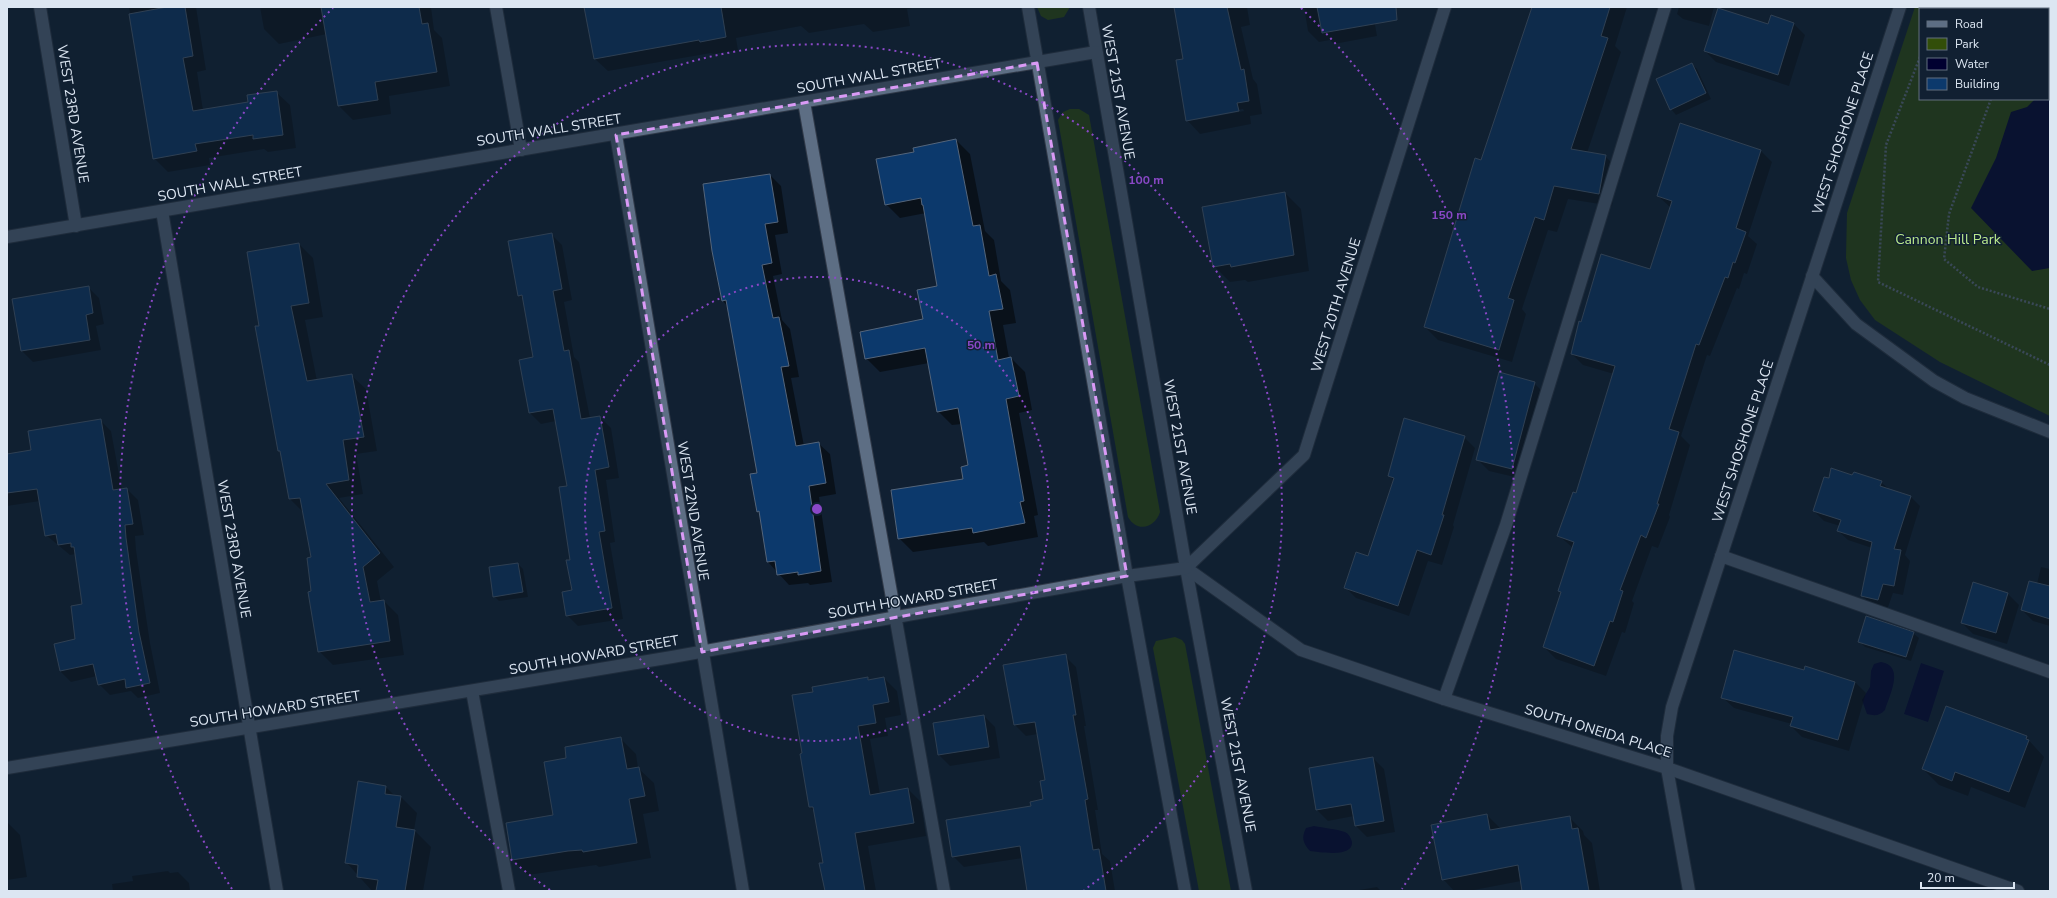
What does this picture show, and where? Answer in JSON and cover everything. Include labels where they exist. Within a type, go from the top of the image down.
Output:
[{"type":"street","name":"WEST 23RD AVENUE","points":[[40,7],[76,226]]},
{"type":"street","points":[[496,7],[521,150]]},
{"type":"street","points":[[1028,7],[1127,576],[1185,891]]},
{"type":"street","name":"WEST 21ST AVENUE","points":[[1088,7],[1186,568],[1246,891]]},
{"type":"street","name":"WEST 20TH AVENUE","points":[[1186,568],[1304,455],[1445,7]]},
{"type":"street","points":[[1444,699],[1506,525],[1665,7]]},
{"type":"street","name":"WEST SHOSHONE PLACE","points":[[1689,891],[1666,768],[1667,736],[1672,707],[1900,7]]},
{"type":"street","name":"SOUTH WALL STREET","points":[[7,237],[616,135],[1096,52]]},
{"type":"street","points":[[804,102],[944,891]]},
{"type":"street","name":"WEST 22ND AVENUE","points":[[616,135],[743,891]]},
{"type":"street","name":"WEST 23RD AVENUE","points":[[162,211],[277,891]]},
{"type":"street","points":[[1812,276],[1856,324],[1934,381],[1965,398],[2050,432]]},
{"type":"street","points":[[1721,556],[2050,672]]},
{"type":"street","name":"SOUTH HOWARD STREET","points":[[7,768],[702,652],[1127,576],[1186,568]]},
{"type":"street","name":"SOUTH ONEIDA PLACE","points":[[1186,568],[1301,650],[1444,699],[1666,768],[2018,891]]},
{"type":"street","points":[[472,691],[509,891]]},
{"type":"path","points":[[1919,60],[1886,145],[1878,282],[2050,365]]},
{"type":"path","points":[[1991,100],[1949,214],[1944,259],[1978,287],[2050,309]]},
{"type":"highlighted area","points":[[1037,63],[1127,576],[702,652],[616,135]]},
{"type":"green space","points":[[1037,7],[1070,7],[1064,17],[1048,20],[1041,16]]},
{"type":"green space","name":"Cannon Hill Park","points":[[1915,7],[2050,7],[2050,416],[1940,362],[1875,320],[1860,300],[1851,280],[1846,258],[1847,213]]},
{"type":"green space","points":[[1070,109],[1079,109],[1089,115],[1160,512],[1154,522],[1150,525],[1141,527],[1132,522],[1128,517],[1058,120],[1063,112]]},
{"type":"green space","points":[[1175,637],[1182,640],[1185,644],[1231,891],[1199,891],[1153,648],[1156,641]]},
{"type":"water","points":[[2050,83],[2050,268],[2032,271],[1971,208],[1996,158],[2011,112],[2027,107],[2034,100],[2049,100]]},
{"type":"water","points":[[1881,662],[1888,665],[1892,669],[1894,682],[1885,710],[1877,715],[1867,714],[1862,700],[1870,687],[1871,671],[1874,664]]},
{"type":"water","points":[[1921,663],[1944,671],[1928,722],[1904,714]]},
{"type":"water","points":[[1314,826],[1345,832],[1351,839],[1351,847],[1342,852],[1335,853],[1310,851],[1304,843],[1303,838],[1306,828]]},
{"type":"building","points":[[167,7],[185,7],[193,56],[183,58],[193,111],[248,102],[247,95],[277,91],[283,135],[253,139],[253,135],[195,144],[197,151],[153,159],[129,14]]},
{"type":"building","points":[[321,7],[419,7],[422,24],[428,23],[437,72],[375,82],[378,100],[338,106]]},
{"type":"building","points":[[584,7],[721,7],[726,37],[700,42],[699,40],[594,59]]},
{"type":"building","points":[[1174,7],[1227,7],[1241,70],[1244,69],[1249,101],[1237,103],[1239,111],[1186,121],[1176,60],[1183,59]]},
{"type":"building","points":[[1317,7],[1396,7],[1397,20],[1322,33]]},
{"type":"building","points":[[1532,7],[1610,7],[1601,36],[1608,38],[1571,149],[1606,155],[1599,194],[1554,186],[1544,220],[1535,217],[1508,298],[1514,300],[1499,350],[1424,327],[1475,158],[1481,160]]},
{"type":"building","points":[[1718,8],[1768,24],[1771,15],[1794,23],[1778,75],[1704,51]]},
{"type":"building","points":[[1692,63],[1706,93],[1670,110],[1656,79]]},
{"type":"building","points":[[1680,123],[1761,150],[1736,228],[1746,232],[1728,278],[1725,277],[1699,345],[1696,344],[1669,429],[1679,432],[1657,504],[1659,504],[1646,538],[1641,535],[1620,590],[1623,591],[1613,622],[1610,621],[1594,666],[1543,647],[1561,592],[1558,591],[1574,542],[1557,536],[1573,492],[1576,493],[1615,366],[1571,354],[1579,321],[1581,322],[1601,254],[1650,269],[1672,201],[1657,196]]},
{"type":"building","points":[[956,139],[973,226],[980,225],[989,276],[996,274],[1003,309],[989,311],[998,360],[1011,357],[1019,396],[1006,399],[1024,501],[1020,502],[1025,523],[973,533],[972,528],[898,539],[891,490],[963,479],[961,467],[968,465],[958,408],[937,412],[925,348],[865,359],[860,332],[923,319],[917,290],[937,286],[921,198],[885,205],[876,159],[914,152],[913,148]]},
{"type":"building","points":[[770,174],[778,222],[765,224],[772,263],[762,265],[773,318],[779,317],[789,366],[781,367],[796,446],[819,442],[826,483],[809,486],[821,571],[798,575],[798,572],[777,575],[775,561],[767,562],[759,511],[757,512],[750,474],[757,473],[726,300],[722,301],[712,251],[703,184]]},
{"type":"building","points":[[1285,192],[1294,255],[1231,267],[1230,264],[1213,267],[1202,207]]},
{"type":"building","points":[[552,233],[562,289],[553,291],[564,351],[569,350],[581,419],[600,416],[609,467],[595,470],[605,531],[599,532],[612,608],[566,616],[562,592],[572,590],[566,560],[570,560],[559,487],[567,486],[553,409],[529,413],[519,360],[533,357],[522,295],[518,296],[508,241]]},
{"type":"building","points":[[299,243],[309,303],[291,306],[307,381],[352,374],[364,437],[343,440],[349,480],[326,484],[380,553],[363,567],[370,602],[384,600],[390,641],[318,652],[308,592],[311,591],[307,558],[311,557],[300,498],[289,499],[280,451],[278,451],[255,326],[259,326],[247,252]]},
{"type":"building","points":[[89,286],[93,313],[86,315],[90,340],[21,351],[12,299]]},
{"type":"building","points":[[1499,372],[1535,382],[1512,469],[1476,460]]},
{"type":"building","points":[[1404,418],[1465,436],[1442,515],[1444,515],[1431,555],[1417,550],[1398,606],[1344,588],[1356,552],[1368,556],[1394,478],[1388,476]]},
{"type":"building","points":[[101,419],[113,490],[127,488],[133,524],[125,525],[126,538],[139,632],[150,683],[126,688],[125,679],[98,685],[93,664],[60,671],[54,644],[75,639],[71,606],[82,604],[74,547],[71,547],[71,543],[58,545],[56,534],[45,536],[37,489],[7,493],[7,454],[31,450],[28,431]]},
{"type":"building","points":[[1831,468],[1852,475],[1854,472],[1882,481],[1880,486],[1911,496],[1894,549],[1901,550],[1894,586],[1883,584],[1878,600],[1861,596],[1872,542],[1837,531],[1841,520],[1813,511],[1824,477],[1829,478]]},
{"type":"building","points":[[518,563],[523,592],[493,597],[489,567]]},
{"type":"building","points":[[2029,581],[2050,586],[2050,619],[2021,610]]},
{"type":"building","points":[[1973,582],[2008,593],[1996,633],[1961,623]]},
{"type":"building","points":[[1866,616],[1914,632],[1906,657],[1858,642]]},
{"type":"building","points":[[1734,650],[1804,670],[1805,666],[1855,682],[1838,740],[1790,726],[1793,717],[1721,698]]},
{"type":"building","points":[[1066,654],[1076,715],[1073,715],[1088,799],[1085,800],[1093,850],[1099,849],[1106,891],[1027,891],[1020,846],[952,857],[946,820],[1031,806],[1030,802],[1043,799],[1040,781],[1045,780],[1035,722],[1014,725],[1003,665]]},
{"type":"building","points":[[868,677],[868,680],[884,677],[889,702],[873,705],[876,723],[858,726],[870,795],[908,788],[914,823],[855,833],[865,891],[825,891],[819,863],[823,863],[813,807],[809,807],[792,695],[813,692],[812,687]]},
{"type":"building","points":[[1946,706],[2027,736],[2026,739],[2029,740],[2009,792],[1955,772],[1952,781],[1922,769]]},
{"type":"building","points":[[984,715],[989,747],[938,755],[933,723]]},
{"type":"building","points":[[621,737],[627,769],[639,767],[645,796],[629,799],[637,843],[583,852],[582,850],[568,851],[512,860],[506,823],[553,815],[544,762],[566,758],[565,747]]},
{"type":"building","points":[[1373,757],[1384,821],[1355,826],[1351,804],[1316,810],[1309,768]]},
{"type":"building","points":[[358,781],[386,786],[385,794],[401,796],[396,827],[415,830],[405,891],[376,891],[378,880],[357,877],[358,865],[345,863]]},
{"type":"building","points":[[1487,814],[1490,830],[1570,816],[1572,829],[1578,828],[1589,891],[1522,891],[1518,865],[1442,880],[1431,825]]}]
